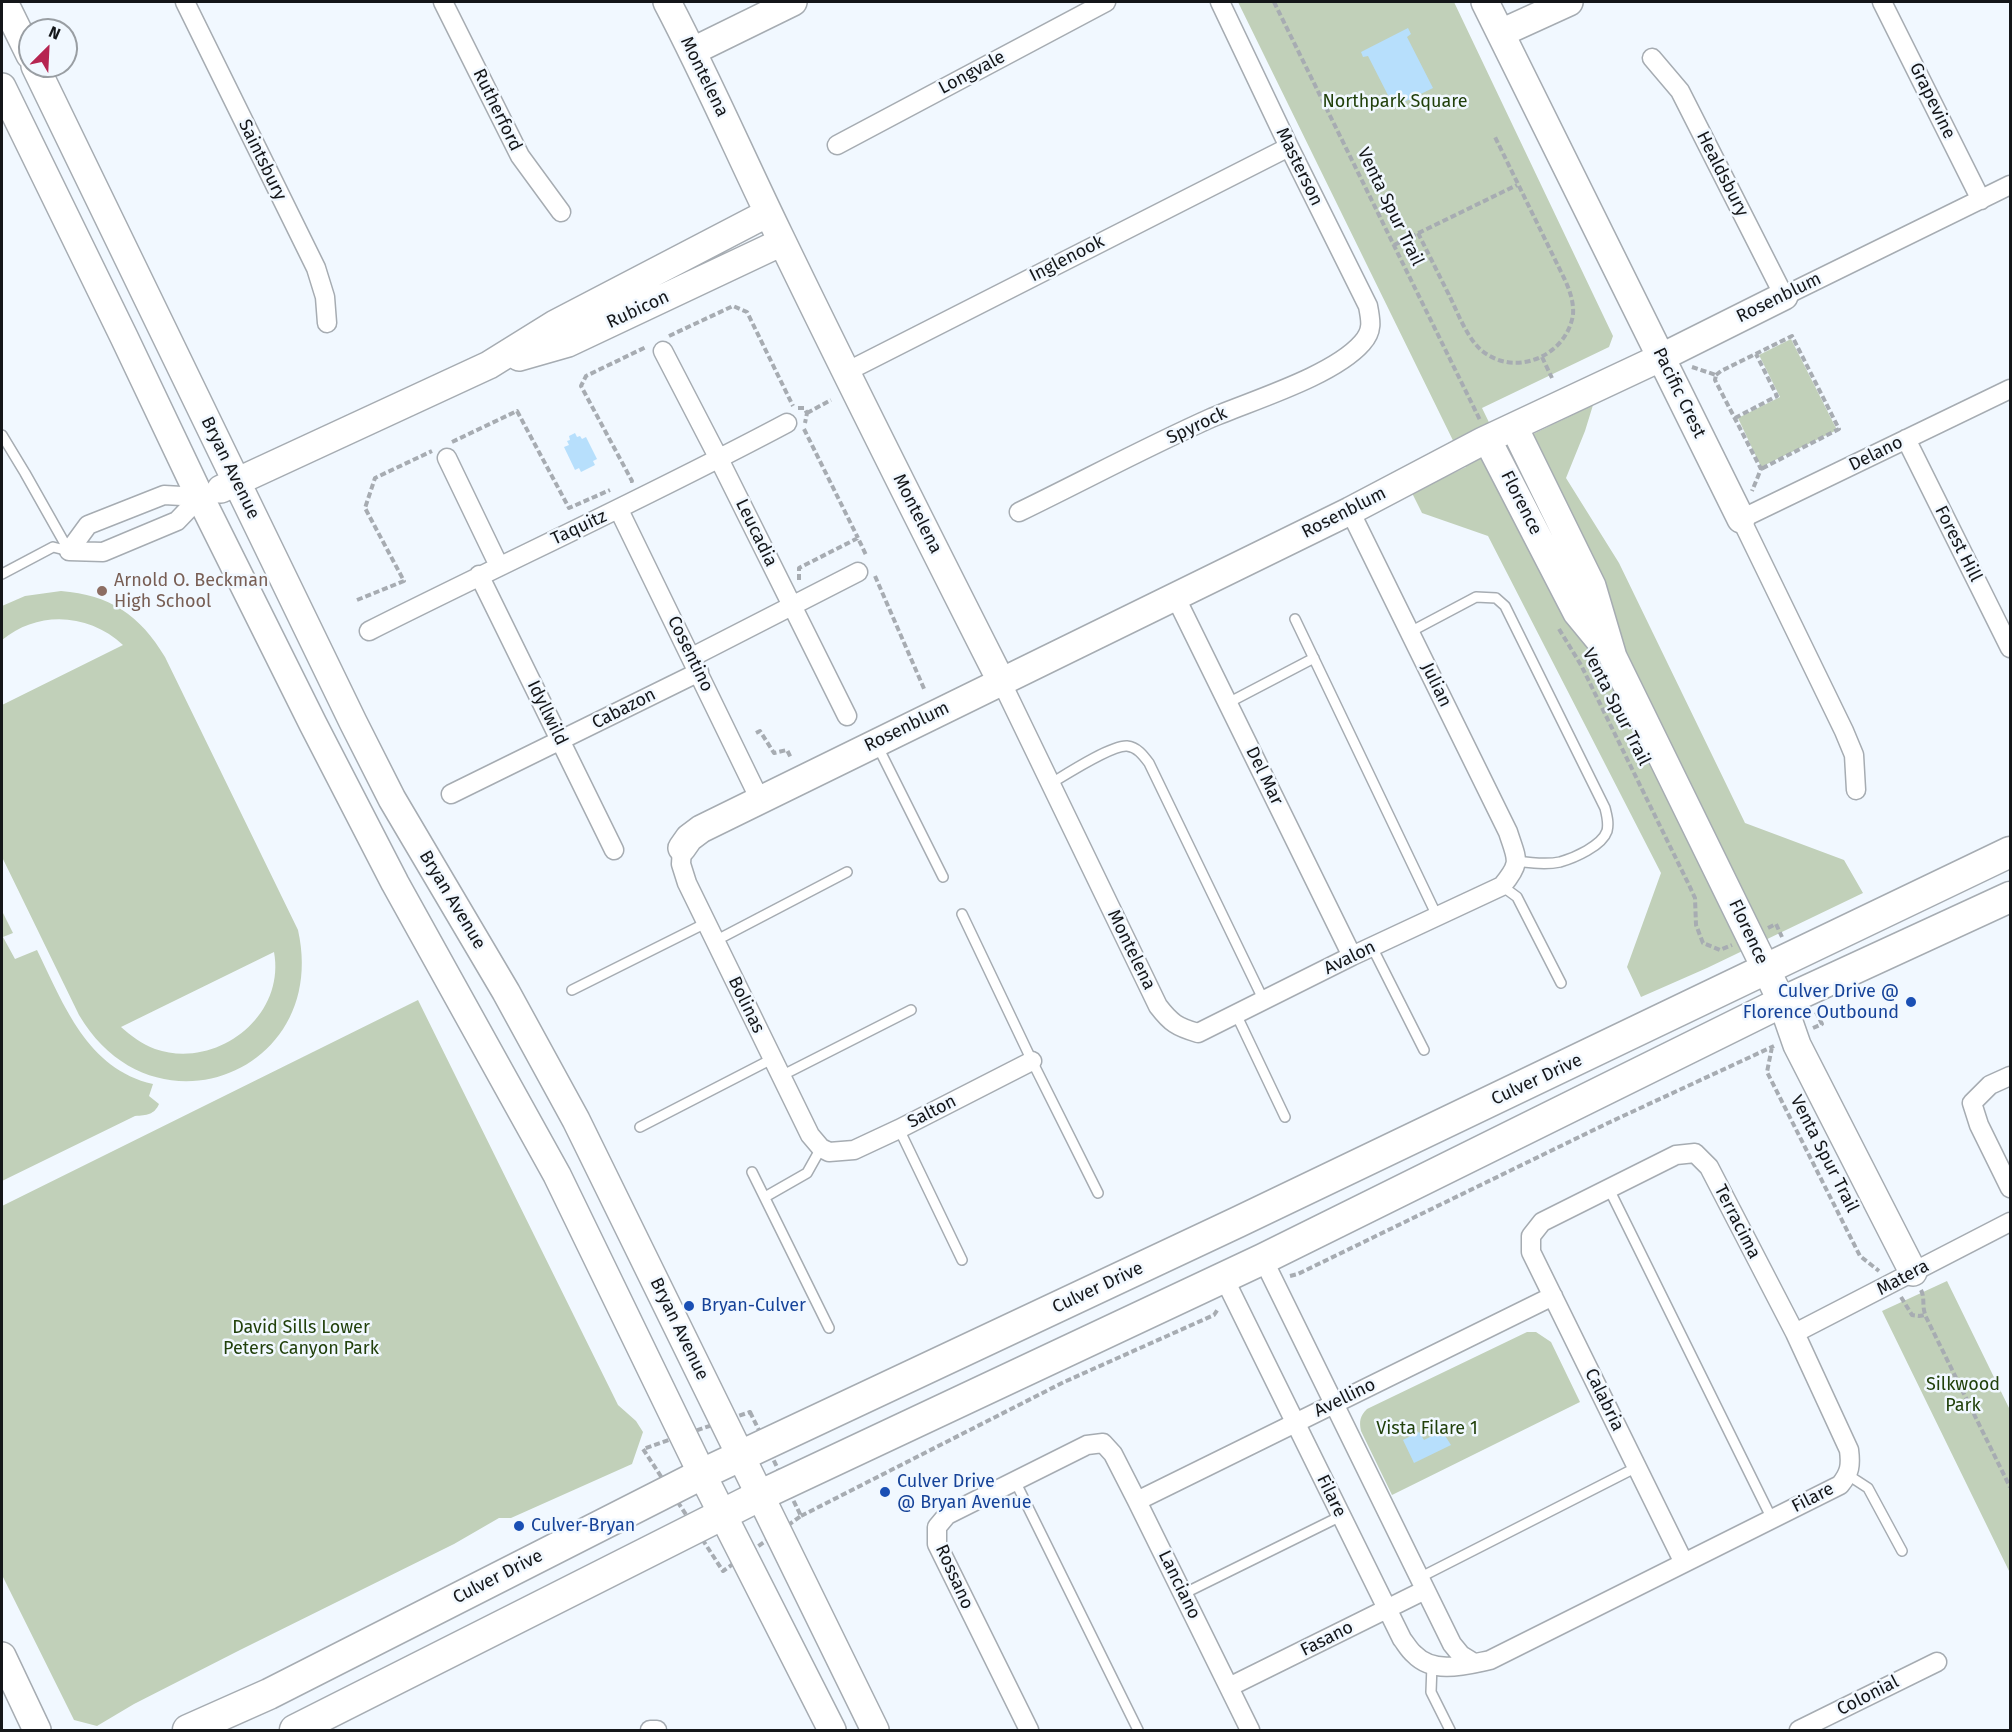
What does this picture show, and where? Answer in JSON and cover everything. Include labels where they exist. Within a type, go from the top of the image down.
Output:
[{"type":"main road","name":"Culver Drive","points":[[188,1731],[268,1694],[702,1473],[1227,1227],[2010,852]]},
{"type":"main road","points":[[295,1731],[722,1514],[1263,1260],[1782,1002],[2010,897]]},
{"type":"street","points":[[4,2],[18,31]]},
{"type":"street","name":"Saintsbury","points":[[185,2],[316,268],[325,297],[327,323]]},
{"type":"street","name":"Rutherford","points":[[443,2],[520,156],[561,212]]},
{"type":"street","name":"Montelena","points":[[667,2],[693,51],[782,242],[1001,681],[1158,1006],[1172,1024]]},
{"type":"street","points":[[693,51],[793,2]]},
{"type":"street","name":"Longvale","points":[[837,145],[1106,2]]},
{"type":"street","name":"Masterson","points":[[1221,2],[1289,147],[1368,306],[1371,320],[1370,333]]},
{"type":"street","points":[[1501,33],[1569,2]]},
{"type":"street","name":"Grapevine","points":[[1882,2],[1981,200]]},
{"type":"street","name":"Pacific Crest","points":[[1490,3],[1501,33],[1844,731],[1854,755],[1856,790]]},
{"type":"street","name":"Healdsbury","points":[[1652,58],[1680,91],[1784,296]]},
{"type":"street","name":"Bryan Avenue","points":[[41,78],[392,799],[506,992],[576,1120],[875,1731]]},
{"type":"street","points":[[5,103],[124,337],[200,497],[313,724],[390,872],[552,1164],[722,1514],[832,1731]]},
{"type":"street","name":"Inglenook","points":[[846,372],[1289,147]]},
{"type":"street","name":"Rosenblum","points":[[682,848],[700,829],[1350,511],[1485,432],[1514,427],[1662,357],[2010,185]]},
{"type":"street","name":"Rubicon","points":[[200,497],[237,483],[489,365],[583,308],[768,213]]},
{"type":"street","name":"Rubicon","points":[[489,365],[568,343],[782,242]]},
{"type":"street","name":"Spyrock","points":[[1019,512],[1211,418],[1342,361],[1361,345],[1370,333]]},
{"type":"street","name":"Leucadia","points":[[660,345],[847,716]]},
{"type":"street","name":"Delano","points":[[1741,519],[2010,389]]},
{"type":"street","name":"Taquitz","points":[[369,631],[499,566],[619,510],[794,418]]},
{"type":"street","name":"Florence","points":[[1514,427],[1592,586],[1613,657],[1782,1002],[1797,1045],[1916,1279]]},
{"type":"street","name":"Florence","points":[[1485,432],[1576,613],[1613,657]]},
{"type":"street","name":"Forest Hill","points":[[1906,439],[2010,648]]},
{"type":"street","points":[[442,451],[499,566]]},
{"type":"street","points":[[69,551],[88,525],[164,495],[200,497]]},
{"type":"street","points":[[69,551],[103,552],[177,521],[200,497]]},
{"type":"street","name":"Cosentino","points":[[619,510],[760,800]]},
{"type":"street","name":"Julian","points":[[1350,511],[1508,832],[1517,861]]},
{"type":"street","name":"Cabazon","points":[[451,794],[561,741],[792,606],[866,568]]},
{"type":"street","name":"Idyllwild","points":[[479,576],[614,850]]},
{"type":"street","name":"Del Mar","points":[[1175,596],[1352,956]]},
{"type":"street","name":"Bolinas","points":[[682,848],[681,864],[706,923],[810,1136],[825,1150]]},
{"type":"street","points":[[1502,886],[1514,872],[1517,861]]},
{"type":"street","name":"Avalon","points":[[1172,1024],[1198,1034],[1352,956],[1502,886]]},
{"type":"street","name":"Salton","points":[[825,1150],[854,1150],[1032,1061]]},
{"type":"street","points":[[2010,1076],[1990,1085],[1972,1103],[1979,1125],[2010,1188]]},
{"type":"street","name":"Terracima","points":[[1531,1236],[1542,1222],[1676,1155],[1695,1153],[1709,1167],[1795,1333],[1849,1450],[1849,1469]]},
{"type":"street","name":"Matera","points":[[1795,1333],[1916,1279],[2010,1222]]},
{"type":"street","name":"Calabria","points":[[1531,1236],[1531,1252],[1684,1563]]},
{"type":"street","points":[[1263,1260],[1452,1644],[1461,1655],[1474,1663]]},
{"type":"street","name":"Filare","points":[[1224,1278],[1402,1639],[1415,1656],[1432,1665],[1449,1667],[1490,1660],[1840,1485],[1849,1469]]},
{"type":"street","name":"Avellino","points":[[1137,1501],[1553,1296]]},
{"type":"street","name":"Lanciano","points":[[1103,1443],[1113,1454],[1137,1501],[1250,1731]]},
{"type":"street","name":"Rossano","points":[[1029,1731],[937,1544],[937,1527],[947,1515],[1087,1445],[1103,1443]]},
{"type":"street","name":"Fasano","points":[[1229,1688],[1387,1609],[1422,1584]]},
{"type":"street","points":[[2,1656],[37,1731]]},
{"type":"street","name":"Colonial","points":[[1799,1731],[1937,1662]]},
{"type":"street","points":[[650,1731],[657,1730]]},
{"type":"lane","points":[[2,435],[69,551]]},
{"type":"lane","points":[[2,574],[53,547],[69,551]]},
{"type":"lane","points":[[1410,632],[1476,597],[1496,598],[1505,606],[1605,808],[1609,822],[1606,834],[1597,846],[1561,862],[1538,864],[1517,861]]},
{"type":"lane","points":[[1295,619],[1437,916]]},
{"type":"lane","points":[[1228,703],[1314,658]]},
{"type":"lane","points":[[876,743],[943,877]]},
{"type":"lane","points":[[1050,784],[1115,748],[1128,746],[1140,752],[1149,763],[1264,1001]]},
{"type":"lane","points":[[715,941],[846,872]]},
{"type":"lane","points":[[1502,886],[1517,897],[1561,983]]},
{"type":"lane","points":[[962,914],[1098,1192]]},
{"type":"lane","points":[[572,990],[706,923]]},
{"type":"lane","points":[[1372,947],[1424,1050]]},
{"type":"lane","points":[[781,1076],[910,1010]]},
{"type":"lane","points":[[1236,1014],[1285,1117]]},
{"type":"lane","points":[[640,1127],[772,1059]]},
{"type":"lane","points":[[899,1129],[962,1260]]},
{"type":"lane","points":[[765,1197],[807,1173],[825,1150]]},
{"type":"lane","points":[[753,1172],[829,1328]]},
{"type":"lane","points":[[1609,1189],[1772,1519]]},
{"type":"lane","points":[[1422,1584],[1637,1467]]},
{"type":"lane","points":[[1849,1469],[1868,1488],[1902,1551]]},
{"type":"lane","points":[[1015,1481],[1138,1731]]},
{"type":"lane","points":[[1183,1594],[1341,1516]]},
{"type":"lane","points":[[1432,1665],[1431,1692],[1450,1731]]},
{"type":"path","name":"Venta Spur Trail","points":[[1274,2],[1485,432]]},
{"type":"path","points":[[1418,233],[1470,336],[1479,348],[1488,355],[1505,362],[1521,363],[1542,357],[1556,348],[1566,335],[1573,313],[1572,297],[1495,137]]},
{"type":"path","points":[[1394,245],[1518,185]]},
{"type":"path","points":[[622,485],[632,481],[581,386],[586,376],[660,345],[733,306],[747,312],[794,418],[858,538],[866,568],[925,691]]},
{"type":"path","points":[[1692,367],[1716,375],[1792,336],[1839,429],[1761,469],[1752,491]]},
{"type":"path","points":[[1735,418],[1777,396],[1756,354]]},
{"type":"path","points":[[1542,357],[1552,378]]},
{"type":"path","points":[[1716,375],[1715,380],[1761,469]]},
{"type":"path","points":[[807,412],[831,400]]},
{"type":"path","points":[[357,600],[404,580],[365,508],[375,478],[442,451],[517,411],[569,508],[611,490]]},
{"type":"path","points":[[797,586],[800,576],[799,568],[858,538]]},
{"type":"path","name":"Venta Spur Trail","points":[[1554,619],[1581,665],[1695,898],[1696,925],[1703,943],[1720,950]]},
{"type":"path","points":[[756,733],[760,731],[774,753],[787,750],[791,758]]},
{"type":"path","name":"Venta Spur Trail","points":[[1772,1047],[1767,1072],[1860,1256],[1874,1265]]},
{"type":"path","points":[[1916,1279],[1924,1298],[1922,1306],[1925,1315],[2010,1487]]},
{"type":"path","points":[[1900,1296],[1912,1315],[1925,1315]]},
{"type":"green space","name":"Northpark Square","points":[[1238,2],[1454,2],[1613,336],[1609,347],[1482,408],[1502,449],[1593,405],[1566,478],[1619,563],[1745,823],[1844,860],[1863,893],[1641,997],[1627,967],[1661,873],[1488,536],[1422,513],[1412,493],[1466,467]]},
{"type":"green space","points":[[1791,339],[1837,430],[1761,467],[1738,418],[1780,397],[1759,355]]},
{"type":"green space","points":[[61,591],[94,597],[122,610],[134,619],[155,642],[165,657],[298,930],[301,980],[288,1021],[262,1053],[228,1073],[189,1081],[149,1075],[111,1053],[79,1015],[2,857],[2,705],[123,645],[110,634],[95,626],[63,619],[31,624],[16,630],[2,640],[2,606],[25,596]],"holes":[[[274,952],[275,976],[269,998],[258,1017],[242,1033],[223,1045],[201,1052],[178,1054],[150,1047],[121,1027]]]},
{"type":"green space","points":[[2,911],[13,933],[3,937],[15,959],[37,950],[68,1013],[94,1050],[130,1076],[153,1084],[149,1096],[159,1104],[150,1114],[135,1116],[2,1181]]},
{"type":"green space","name":"David Sills Lower Peters Canyon Park","points":[[418,1000],[618,1405],[636,1421],[643,1432],[632,1464],[511,1518],[499,1518],[454,1544],[134,1704],[97,1726],[74,1720],[2,1575],[2,1206]]},
{"type":"green space","name":"Silkwood Park","points":[[1947,1281],[2010,1410],[2010,1573],[1882,1311]]},
{"type":"green space","name":"Vista Filare 1","points":[[1527,1332],[1536,1332],[1551,1342],[1580,1402],[1392,1495],[1361,1431],[1361,1419],[1367,1409]]},
{"type":"water","points":[[1408,28],[1411,34],[1407,37],[1433,88],[1394,107],[1368,56],[1363,57],[1361,52]]},
{"type":"water","points":[[575,433],[582,439],[586,437],[597,459],[593,461],[595,465],[581,472],[579,468],[575,470],[564,447],[569,445],[567,441],[570,440],[569,436]]},
{"type":"water","points":[[1442,1431],[1451,1445],[1414,1463],[1403,1440],[1419,1432],[1424,1440]]},
{"type":"place","name":"Arnold O. Beckman High School","points":[[102,591]]},
{"type":"place","name":"Culver Drive @ Florence Outbound","points":[[1911,1002]]},
{"type":"place","name":"Bryan-Culver","points":[[689,1306]]},
{"type":"place","name":"Culver Drive @ Bryan Avenue","points":[[885,1492]]},
{"type":"place","name":"Culver-Bryan","points":[[519,1526]]}]
